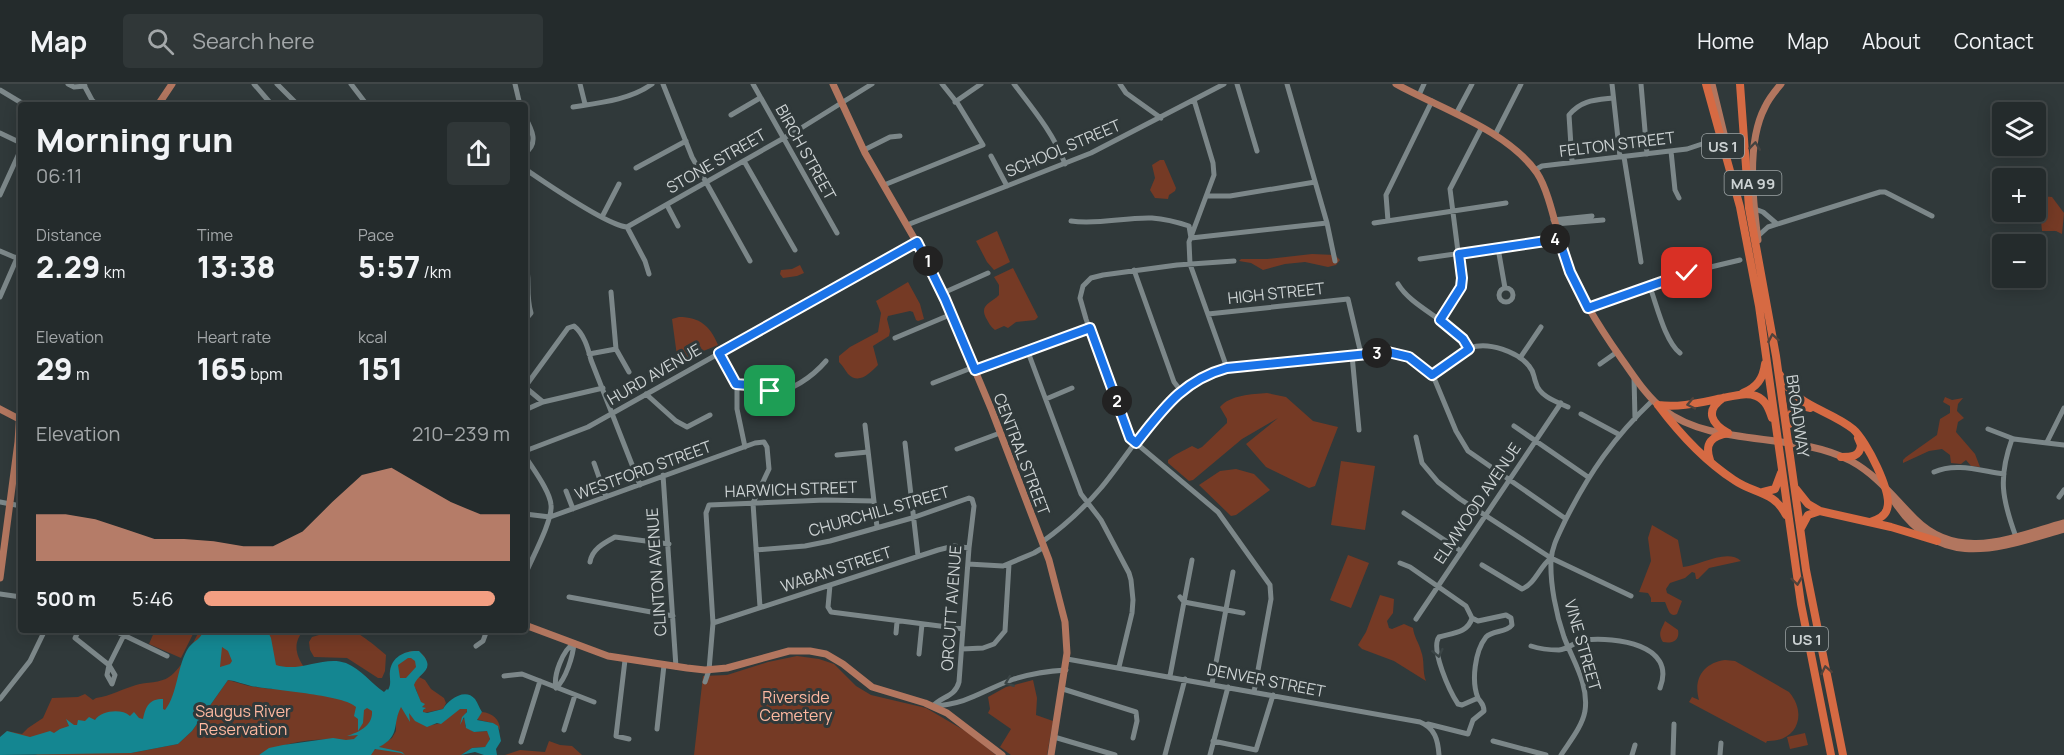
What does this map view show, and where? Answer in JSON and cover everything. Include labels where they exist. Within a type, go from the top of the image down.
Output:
[{"type":"highway","name":"US 1","points":[[1706,84],[1740,207]]},
{"type":"highway","name":"US 1","points":[[1740,84],[1748,200],[1764,287]]},
{"type":"highway","name":"BROADWAY","points":[[1740,207],[1760,306],[1767,354],[1774,439],[1782,463],[1801,607],[1831,755]]},
{"type":"highway","name":"BROADWAY","points":[[1764,287],[1806,570],[1843,755]]},
{"type":"highway","points":[[1740,395],[1753,389],[1760,381],[1767,354]]},
{"type":"highway","points":[[1778,370],[1796,397],[1855,430],[1866,444],[1889,500],[1882,516],[1870,522]]},
{"type":"highway","points":[[1656,402],[1675,406],[1740,395],[1754,395],[1766,403],[1774,439]]},
{"type":"highway","points":[[1724,398],[1714,407],[1712,417],[1716,425],[1728,433]]},
{"type":"highway","points":[[1656,402],[1681,433],[1734,480],[1776,501],[1790,523]]},
{"type":"highway","points":[[1787,438],[1791,412],[1799,407],[1809,407],[1853,432],[1861,442],[1861,449],[1857,455],[1841,457]]},
{"type":"highway","points":[[1710,460],[1707,450],[1710,442],[1715,436],[1728,433]]},
{"type":"highway","points":[[1758,492],[1770,492],[1776,488],[1782,463]]},
{"type":"highway","points":[[1794,487],[1804,501],[1820,511],[1937,541]]},
{"type":"highway","points":[[1800,530],[1808,515],[1820,511]]},
{"type":"main road","points":[[160,102],[172,84]]},
{"type":"main road","name":"CENTRAL STREET","points":[[833,84],[864,150],[917,242],[943,293],[1043,545],[1065,622],[1067,659],[1051,755]]},
{"type":"main road","points":[[1396,84],[1495,135],[1535,170],[1542,183],[1570,272],[1588,308],[1634,377],[1656,402],[1686,423],[1704,429],[1797,444],[1841,457],[1864,469],[1921,524],[1940,536],[1962,543],[1998,542],[2064,523]]},
{"type":"main road","name":"BROADWAY","points":[[1712,84],[1740,207]]},
{"type":"main road","name":"BROADWAY","points":[[1764,287],[1753,170],[1758,125],[1765,105],[1781,84]]},
{"type":"main road","points":[[8,413],[18,398]]},
{"type":"main road","points":[[0,409],[18,418]]},
{"type":"main road","points":[[0,578],[18,434]]},
{"type":"main road","points":[[1885,487],[1906,518],[1921,532],[1937,541],[1966,549],[1991,549],[2064,529]]},
{"type":"main road","points":[[528,626],[608,656],[676,667],[709,670],[727,668],[783,652],[810,651],[826,654],[838,660],[877,690],[933,706],[952,717],[1002,755]]},
{"type":"street","points":[[68,84],[74,87],[85,85],[94,102]]},
{"type":"street","points":[[254,84],[269,102]]},
{"type":"street","points":[[277,84],[295,102]]},
{"type":"street","points":[[351,84],[365,102]]},
{"type":"street","points":[[515,84],[519,102]]},
{"type":"street","points":[[580,84],[585,104]]},
{"type":"street","points":[[573,107],[639,93],[652,84]]},
{"type":"street","points":[[663,84],[706,183],[750,261]]},
{"type":"street","name":"BIRCH STREET","points":[[753,84],[837,233]]},
{"type":"street","name":"STONE STREET","points":[[627,227],[842,104],[872,84]]},
{"type":"street","points":[[884,185],[983,145],[942,84]]},
{"type":"street","points":[[955,102],[981,84]]},
{"type":"street","points":[[1014,84],[1048,130],[1065,164]]},
{"type":"street","points":[[1120,84],[1126,93],[1161,118]]},
{"type":"street","name":"SCHOOL STREET","points":[[907,225],[1116,142],[1224,84]]},
{"type":"street","points":[[1237,84],[1257,151]]},
{"type":"street","points":[[1287,84],[1328,223],[1335,261]]},
{"type":"street","points":[[1419,95],[1424,84]]},
{"type":"street","points":[[1456,114],[1472,84]]},
{"type":"street","points":[[1495,135],[1521,84]]},
{"type":"street","points":[[1612,84],[1622,157],[1641,262]]},
{"type":"street","points":[[1641,84],[1647,154]]},
{"type":"street","points":[[0,90],[20,102]]},
{"type":"street","points":[[731,116],[760,98]]},
{"type":"street","points":[[1572,162],[1569,115],[1576,107],[1586,102],[1613,98]]},
{"type":"street","points":[[1191,238],[1214,175],[1213,163],[1194,100]]},
{"type":"street","points":[[1388,221],[1386,195],[1432,101]]},
{"type":"street","points":[[528,123],[534,141],[528,150]]},
{"type":"street","points":[[1440,320],[1461,287],[1462,278],[1450,189],[1482,127]]},
{"type":"street","points":[[0,133],[18,142]]},
{"type":"street","points":[[864,150],[890,137],[900,136]]},
{"type":"street","points":[[636,168],[686,141]]},
{"type":"street","name":"FELTON STREET","points":[[1535,170],[1542,166],[1687,149],[1702,144]]},
{"type":"street","points":[[1671,151],[1675,190],[1679,198]]},
{"type":"street","points":[[0,195],[18,156]]},
{"type":"street","points":[[991,156],[1007,186]]},
{"type":"street","points":[[744,161],[795,250]]},
{"type":"street","points":[[528,171],[602,217],[620,227],[627,227],[645,261],[649,274]]},
{"type":"street","points":[[528,176],[532,174]]},
{"type":"street","points":[[0,177],[7,180]]},
{"type":"street","points":[[1207,196],[1230,196],[1315,182]]},
{"type":"street","points":[[602,217],[619,184]]},
{"type":"street","points":[[1758,236],[1763,230],[1777,224],[1880,192],[1885,192],[1932,216]]},
{"type":"street","points":[[1374,224],[1506,203]]},
{"type":"street","points":[[667,205],[678,226]]},
{"type":"street","points":[[1755,209],[1762,211],[1777,224]]},
{"type":"street","points":[[1554,222],[1592,216]]},
{"type":"street","points":[[1071,221],[1091,223],[1151,218],[1189,226],[1190,264],[1227,368]]},
{"type":"street","points":[[1554,222],[1603,220]]},
{"type":"street","points":[[1191,238],[1328,223]]},
{"type":"street","points":[[1420,259],[1559,239]]},
{"type":"street","name":"HURD AVENUE","points":[[528,450],[588,427],[917,242]]},
{"type":"street","points":[[1498,248],[1504,288]]},
{"type":"street","points":[[0,251],[18,259]]},
{"type":"street","points":[[1588,308],[1698,270],[1740,260]]},
{"type":"street","points":[[0,297],[18,261]]},
{"type":"street","points":[[1234,261],[1134,270],[1091,278],[1083,286],[1080,298],[1130,438],[1211,505],[1230,527],[1266,578],[1272,591],[1254,692]]},
{"type":"street","points":[[1134,270],[1174,382],[1181,391]]},
{"type":"street","points":[[943,293],[988,273]]},
{"type":"street","points":[[1398,284],[1409,298],[1463,339],[1469,349]]},
{"type":"street","points":[[1650,287],[1667,333],[1674,348],[1680,353]]},
{"type":"street","points":[[611,292],[616,348],[629,372]]},
{"type":"street","name":"HIGH STREET","points":[[1208,314],[1347,299],[1361,354]]},
{"type":"street","points":[[895,338],[952,314]]},
{"type":"street","points":[[528,383],[568,328],[574,326],[579,330],[640,485]]},
{"type":"street","points":[[1520,358],[1541,327]]},
{"type":"street","points":[[933,383],[1028,352],[1090,328]]},
{"type":"street","points":[[589,354],[616,348]]},
{"type":"street","points":[[1432,375],[1469,349],[1494,348],[1512,352],[1535,373],[1536,384],[1542,393],[1568,407]]},
{"type":"street","points":[[1028,352],[1081,494],[1101,520],[1129,573],[1133,600],[1132,613],[1119,667]]},
{"type":"street","points":[[968,564],[998,566],[1009,564],[1034,553],[1088,502],[1161,411],[1181,391],[1198,379],[1227,368],[1382,352],[1404,355],[1421,364],[1432,375],[1463,444],[1476,458],[1566,519]]},
{"type":"street","points":[[1600,364],[1617,352]]},
{"type":"street","points":[[719,353],[736,384],[737,409],[745,447],[764,442],[767,447],[769,469],[753,503],[760,607]]},
{"type":"street","points":[[1352,355],[1359,430]]},
{"type":"street","points":[[736,384],[780,392],[793,387],[818,370],[826,361]]},
{"type":"street","points":[[1634,377],[1635,418]]},
{"type":"street","points":[[528,409],[543,402],[603,388]]},
{"type":"street","points":[[1046,399],[1072,388]]},
{"type":"street","points":[[528,390],[543,402]]},
{"type":"street","points":[[646,394],[687,427],[710,415]]},
{"type":"street","name":"VINE STREET","points":[[1561,755],[1579,726],[1585,706],[1582,679],[1568,648],[1556,604],[1551,558],[1553,547],[1588,477],[1635,418],[1656,402]]},
{"type":"street","name":"ELMWOOD AVENUE","points":[[1416,619],[1561,403]]},
{"type":"street","points":[[2047,442],[2064,408]]},
{"type":"street","points":[[1581,414],[1620,435]]},
{"type":"street","points":[[865,426],[877,527]]},
{"type":"street","points":[[1514,426],[1588,477]]},
{"type":"street","points":[[1988,429],[2012,439],[2064,445]]},
{"type":"street","points":[[957,449],[1000,433]]},
{"type":"street","points":[[1416,437],[1420,461],[1433,477],[1460,499],[1551,558],[1631,596]]},
{"type":"street","points":[[2012,439],[2004,474],[2003,494],[2016,537]]},
{"type":"street","points":[[905,444],[918,556]]},
{"type":"street","name":"WESTFORD STREET","points":[[550,517],[745,447]]},
{"type":"street","points":[[837,455],[868,452]]},
{"type":"street","points":[[528,461],[550,500],[551,510],[550,517],[528,562]]},
{"type":"street","points":[[594,463],[606,497]]},
{"type":"street","points":[[1934,472],[1944,467],[1954,466],[2004,474]]},
{"type":"street","name":"CLINTON AVENUE","points":[[663,475],[676,667]]},
{"type":"street","points":[[2060,497],[2064,490]]},
{"type":"street","points":[[566,491],[573,510]]},
{"type":"street","name":"CHURCHILL STREET","points":[[756,550],[815,544],[972,499]]},
{"type":"street","name":"ORCUTT AVENUE","points":[[933,706],[957,690],[974,506],[972,499]]},
{"type":"street","name":"HARWICH STREET","points":[[713,623],[706,513],[709,505],[825,500],[874,501]]},
{"type":"street","points":[[0,502],[18,506]]},
{"type":"street","points":[[1404,513],[1461,551]]},
{"type":"street","points":[[528,514],[550,517]]},
{"type":"street","points":[[590,562],[596,549],[615,537],[669,544]]},
{"type":"street","name":"WABAN STREET","points":[[713,623],[918,556],[954,546],[969,548]]},
{"type":"street","points":[[1482,565],[1522,589],[1528,586],[1551,558]]},
{"type":"street","points":[[1170,676],[1182,599],[1192,561]]},
{"type":"street","points":[[1400,563],[1410,567],[1466,606],[1472,618],[1478,621],[1506,615],[1511,618],[1512,625],[1509,629],[1486,638],[1474,667],[1478,698],[1465,704],[1458,704],[1442,671],[1436,645],[1438,637],[1462,631],[1470,624],[1472,618]]},
{"type":"street","points":[[962,649],[983,648],[994,644],[1005,631],[1009,564]]},
{"type":"street","points":[[1212,684],[1233,572]]},
{"type":"street","points":[[830,585],[828,607],[831,612],[963,629]]},
{"type":"street","points":[[0,594],[18,597]]},
{"type":"street","points":[[569,597],[673,616]]},
{"type":"street","points":[[1182,599],[1243,613]]},
{"type":"street","points":[[896,633],[897,622]]},
{"type":"street","points":[[705,682],[709,670],[713,623]]},
{"type":"street","points":[[920,654],[922,624]]},
{"type":"street","points":[[0,699],[30,661],[44,633]]},
{"type":"street","points":[[78,633],[75,638],[110,665],[124,635]]},
{"type":"street","points":[[120,633],[167,656]]},
{"type":"street","points":[[130,638],[132,633]]},
{"type":"street","points":[[476,646],[483,641],[487,633]]},
{"type":"street","points":[[1532,646],[1552,650],[1568,648],[1574,643],[1586,640],[1629,642],[1653,654],[1661,662],[1663,673],[1660,688]]},
{"type":"street","points":[[556,688],[562,683],[574,643]]},
{"type":"street","name":"DENVER STREET","points":[[1067,659],[1421,722],[1468,734],[1473,720],[1484,711],[1478,698]]},
{"type":"street","points":[[626,660],[615,734],[616,738],[629,739]]},
{"type":"street","points":[[657,729],[664,665]]},
{"type":"street","points":[[933,706],[968,700],[1024,676],[1066,670]]},
{"type":"street","points":[[504,676],[522,674],[594,702]]},
{"type":"street","points":[[1165,755],[1185,679]]},
{"type":"street","points":[[521,742],[540,681]]},
{"type":"street","points":[[1210,755],[1228,687]]},
{"type":"street","points":[[1063,689],[1136,712],[1137,721],[1133,738]]},
{"type":"street","points":[[564,730],[575,695]]},
{"type":"street","points":[[1213,741],[1256,750],[1274,695]]},
{"type":"street","points":[[1421,722],[1428,725],[1434,732],[1439,755]]},
{"type":"street","points":[[1673,755],[1674,724]]},
{"type":"street","points":[[1054,737],[1115,755]]},
{"type":"street","points":[[1493,741],[1546,755]]},
{"type":"street","points":[[1720,755],[1721,743]]},
{"type":"street","points":[[1632,755],[1635,745]]},
{"type":"green space","points":[[1164,160],[1176,188],[1168,199],[1155,198],[1150,190],[1155,178],[1152,165]]},
{"type":"green space","points":[[2046,196],[2052,197],[2064,213],[2062,234],[2056,231],[2042,231],[2041,222],[2046,222]]},
{"type":"green space","points":[[997,231],[1010,262],[994,270],[976,241]]},
{"type":"green space","points":[[1312,254],[1335,255],[1340,260],[1336,265],[1328,267],[1305,262],[1263,270],[1251,263],[1239,261],[1241,259],[1267,259]]},
{"type":"green space","points":[[800,265],[804,273],[783,278],[780,274],[781,270],[792,269]]},
{"type":"green space","points":[[1013,268],[1038,317],[1035,320],[1016,322],[1008,328],[1004,326],[995,330],[986,318],[984,310],[987,304],[999,295],[999,285],[994,277]]},
{"type":"green space","points":[[908,282],[920,304],[924,319],[916,320],[913,312],[910,311],[888,316],[889,336],[873,346],[878,365],[864,377],[852,377],[839,362],[839,356],[850,347],[878,332],[881,313],[876,301]]},
{"type":"green space","points":[[679,317],[693,319],[703,324],[718,345],[684,359],[677,356],[672,319]]},
{"type":"green space","points":[[1267,393],[1286,397],[1313,421],[1338,427],[1315,486],[1309,488],[1266,467],[1246,444],[1278,418],[1242,439],[1193,480],[1189,481],[1168,463],[1168,460],[1192,446],[1198,449],[1202,447],[1227,423],[1220,407],[1224,403],[1242,396]]},
{"type":"green space","points":[[1945,397],[1952,400],[1963,398],[1958,404],[1957,411],[1964,418],[1958,422],[1956,432],[1975,454],[1980,467],[1971,466],[1966,460],[1961,464],[1951,463],[1950,455],[1942,449],[1929,451],[1903,463],[1906,457],[1937,435],[1940,419],[1950,413],[1950,406],[1943,402]]},
{"type":"green space","points":[[1341,461],[1375,466],[1365,530],[1331,525]]},
{"type":"green space","points":[[1236,469],[1254,474],[1270,490],[1236,515],[1231,516],[1199,485],[1220,471]]},
{"type":"green space","points":[[1652,525],[1678,540],[1683,567],[1728,556],[1741,561],[1709,568],[1698,579],[1692,572],[1685,578],[1670,583],[1666,589],[1667,593],[1682,601],[1677,614],[1672,615],[1665,602],[1651,602],[1648,593],[1639,592],[1651,561],[1648,538]]},
{"type":"green space","points":[[1348,555],[1369,563],[1351,608],[1330,600]]},
{"type":"green space","points":[[1380,595],[1394,599],[1393,613],[1387,621],[1389,628],[1404,624],[1413,628],[1422,655],[1426,681],[1394,661],[1362,649],[1358,645],[1366,632]]},
{"type":"green space","points":[[1665,621],[1678,630],[1677,639],[1673,642],[1663,642],[1661,639]]},
{"type":"green space","points":[[154,633],[194,633],[181,658],[149,644]]},
{"type":"green space","points":[[198,633],[302,633],[296,648],[304,667],[293,671],[235,662],[175,724],[0,748],[7,731],[22,734],[43,718],[52,698],[78,697],[85,694],[93,700],[136,685],[166,679],[183,662]]},
{"type":"green space","points":[[319,633],[358,634],[386,655],[382,678],[378,678],[347,658],[314,657],[309,642],[312,637]]},
{"type":"green space","points":[[410,651],[416,651],[424,656],[426,669],[419,677],[444,698],[446,703],[443,709],[424,713],[422,710],[425,709],[422,707],[416,689],[408,679],[390,679],[391,668],[395,661]]},
{"type":"green space","name":"Riverside Cemetery","points":[[797,656],[834,664],[856,686],[871,695],[926,708],[967,732],[996,755],[694,755],[703,676],[727,675],[768,662]]},
{"type":"green space","points":[[1725,660],[1735,661],[1789,692],[1798,709],[1796,725],[1792,732],[1786,737],[1766,743],[1689,702],[1692,697],[1699,700],[1697,685],[1706,668]]},
{"type":"green space","name":"Saugus River Reservation","points":[[327,679],[358,694],[380,721],[352,742],[304,741],[281,746],[259,755],[35,755],[47,750],[131,753],[178,744],[192,731],[228,680],[271,689]]},
{"type":"green space","points":[[1033,680],[1037,698],[1036,715],[1053,721],[1047,755],[1011,755],[1000,747],[1011,729],[988,713],[990,709],[988,697],[1006,687]]},
{"type":"green space","points":[[400,705],[432,725],[441,723],[454,710],[470,706],[462,720],[465,718],[465,726],[474,732],[487,731],[490,735],[489,741],[485,747],[472,748],[461,755],[367,755],[392,738],[396,731]]},
{"type":"green space","points":[[482,712],[495,717],[500,730],[493,723],[476,719]]},
{"type":"green space","points":[[1805,733],[1808,745],[1790,749],[1787,737]]},
{"type":"green space","points":[[549,741],[572,746],[582,755],[505,755],[520,750],[545,752]]},
{"type":"water","points":[[203,633],[268,633],[276,665],[294,667],[329,661],[346,663],[357,669],[384,692],[389,687],[390,671],[394,661],[405,653],[419,651],[427,662],[427,667],[414,685],[421,702],[425,704],[422,707],[426,708],[423,712],[443,709],[457,696],[466,694],[471,696],[482,712],[477,720],[498,726],[501,741],[496,749],[497,755],[475,752],[461,755],[472,748],[485,747],[490,739],[487,731],[474,732],[466,728],[464,717],[460,725],[467,709],[460,709],[441,724],[437,723],[427,727],[415,721],[409,713],[410,722],[401,707],[393,734],[386,743],[379,747],[402,752],[405,755],[375,749],[371,755],[259,755],[269,748],[283,745],[333,738],[354,739],[358,735],[347,736],[358,731],[358,719],[354,716],[356,707],[338,699],[251,686],[228,680],[192,731],[178,744],[131,753],[0,755],[0,737],[7,731],[30,737],[50,731],[54,733],[69,726],[66,719],[77,725],[78,720],[85,721],[89,717],[95,720],[102,714],[111,712],[122,712],[130,716],[134,712],[143,719],[149,704],[158,699],[163,699],[165,710],[173,696],[182,662],[189,647]],"holes":[[[222,647],[228,651],[232,661],[220,667]],[[408,658],[415,661],[416,667],[406,678],[400,678],[398,665]],[[367,708],[372,711],[372,716],[368,724],[358,731],[363,723],[364,710]]]},
{"type":"route","points":[[770,391],[736,384],[719,353],[917,242],[945,299],[975,370],[1090,328],[1130,438],[1136,443],[1161,411],[1192,382],[1227,368],[1388,352],[1409,357],[1421,364],[1432,375],[1469,349],[1463,339],[1440,320],[1461,287],[1459,254],[1559,239],[1570,272],[1588,308],[1687,273]]}]
